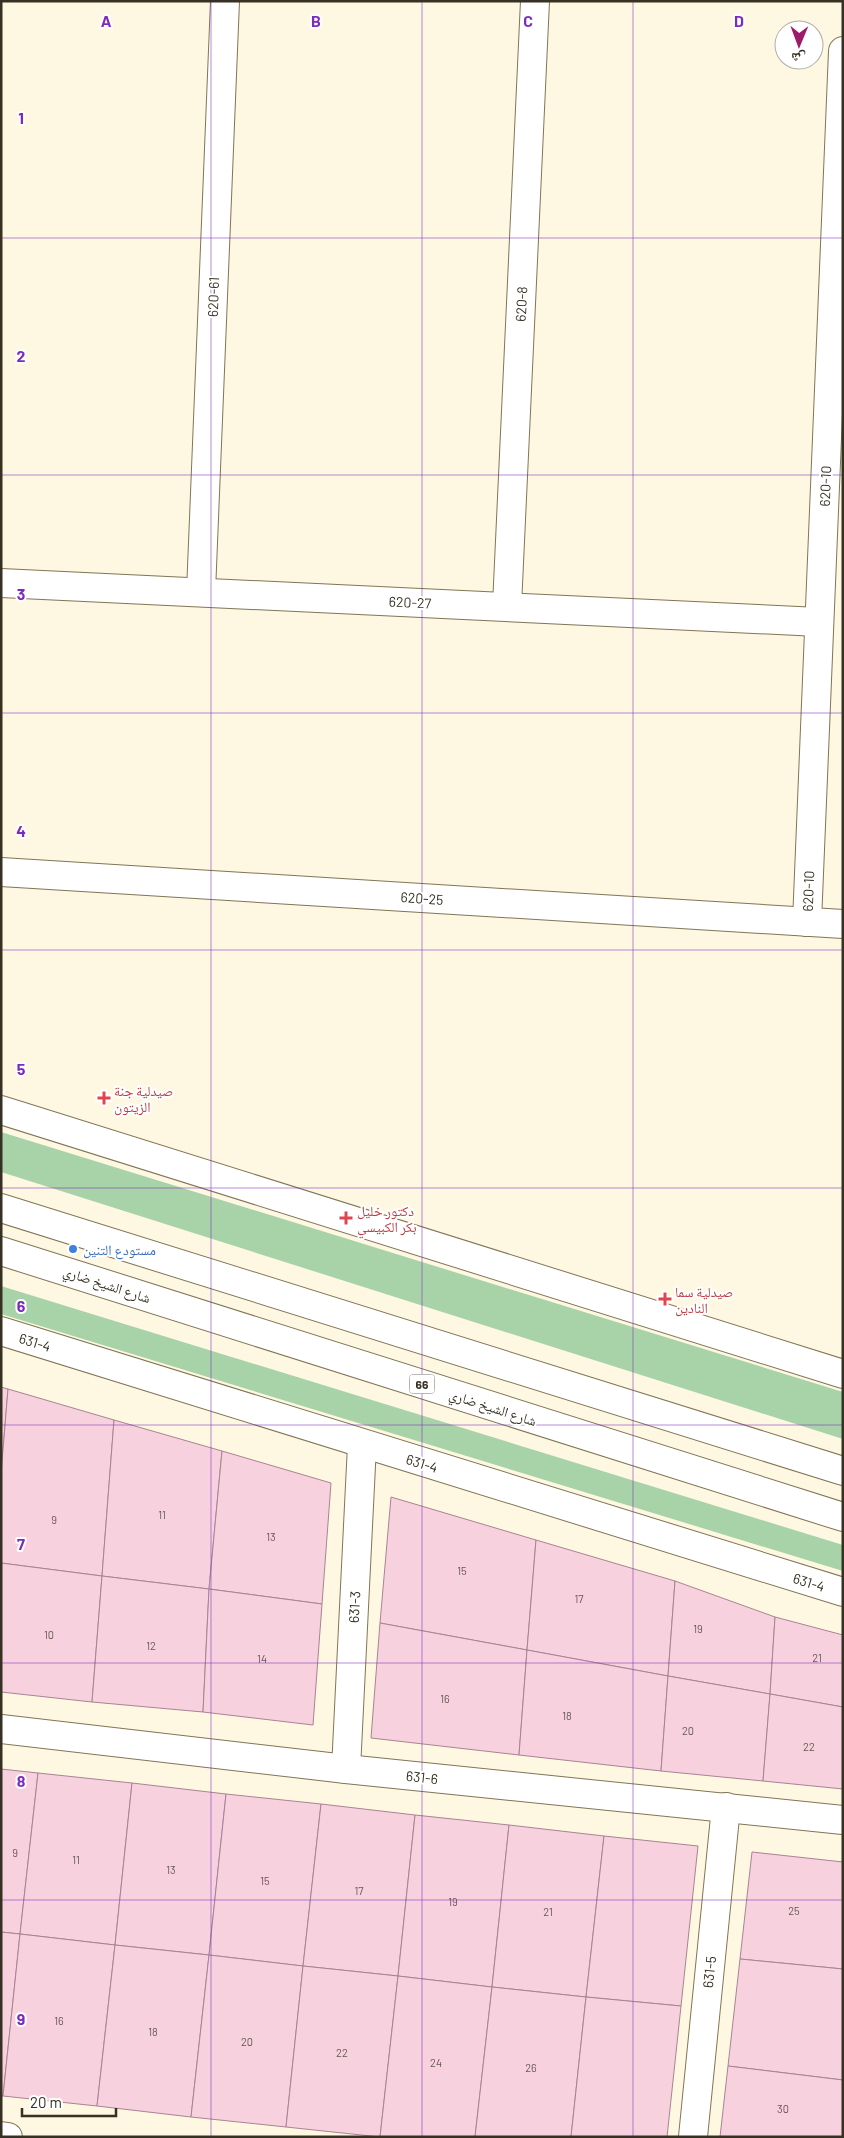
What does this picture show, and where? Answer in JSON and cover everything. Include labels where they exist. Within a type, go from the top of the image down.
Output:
[{"type":"street","name":"620-61","points":[[201,592],[225,1]]},
{"type":"street","name":"620-8","points":[[507,606],[535,1]]},
{"type":"street","name":"620-10","points":[[807,922],[843,51]]},
{"type":"street","name":"620-27","points":[[1,583],[819,622]]},
{"type":"street","name":"620-25","points":[[1,872],[843,924]]},
{"type":"street","points":[[1,1110],[843,1374]]},
{"type":"street","points":[[1,1208],[843,1471]]},
{"type":"street","name":"شارع الشيخ ضاري","points":[[1,1250],[843,1517]]},
{"type":"street","name":"631-4","points":[[1,1332],[843,1592]]},
{"type":"street","name":"631-3","points":[[346,1769],[362,1445]]},
{"type":"street","name":"631-6","points":[[1,1729],[346,1769],[843,1820]]},
{"type":"street","name":"631-5","points":[[693,2137],[726,1807]]},
{"type":"street","points":[[1,2136],[8,2137]]},
{"type":"green space","points":[[1,1132],[843,1392],[843,1439],[1,1172]]},
{"type":"green space","points":[[1,1286],[843,1545],[843,1571],[1,1314]]},
{"type":"building","points":[[1,1387],[8,1389],[1,1474]]},
{"type":"building","points":[[8,1389],[114,1420],[102,1576],[1,1563],[1,1474]]},
{"type":"building","points":[[114,1420],[222,1451],[209,1589],[102,1576]]},
{"type":"building","points":[[222,1451],[331,1483],[322,1604],[209,1589]]},
{"type":"building","points":[[391,1497],[536,1540],[527,1650],[380,1623]]},
{"type":"building","points":[[536,1540],[675,1581],[668,1676],[527,1650]]},
{"type":"building","points":[[1,1563],[102,1576],[92,1702],[1,1692]]},
{"type":"building","points":[[102,1576],[209,1589],[203,1712],[92,1702]]},
{"type":"building","points":[[675,1581],[775,1617],[770,1694],[668,1676]]},
{"type":"building","points":[[209,1589],[322,1604],[313,1725],[203,1712]]},
{"type":"building","points":[[775,1617],[843,1635],[843,1707],[770,1694]]},
{"type":"building","points":[[380,1623],[527,1650],[519,1755],[371,1738]]},
{"type":"building","points":[[527,1650],[668,1676],[661,1771],[519,1755]]},
{"type":"building","points":[[668,1676],[770,1694],[763,1781],[661,1771]]},
{"type":"building","points":[[770,1694],[843,1707],[843,1789],[763,1781]]},
{"type":"building","points":[[1,1769],[38,1773],[20,1934],[1,1932]]},
{"type":"building","points":[[38,1773],[132,1783],[115,1945],[20,1934]]},
{"type":"building","points":[[132,1783],[226,1794],[209,1955],[115,1945]]},
{"type":"building","points":[[226,1794],[321,1804],[303,1966],[209,1955]]},
{"type":"building","points":[[321,1804],[415,1815],[398,1976],[303,1966]]},
{"type":"building","points":[[415,1815],[509,1825],[492,1987],[398,1976]]},
{"type":"building","points":[[509,1825],[604,1836],[586,1997],[492,1987]]},
{"type":"building","points":[[604,1836],[698,1846],[681,2006],[586,1997]]},
{"type":"building","points":[[752,1852],[843,1862],[843,1969],[740,1959]]},
{"type":"building","points":[[1,1932],[20,1934],[3,2096],[1,2096]]},
{"type":"building","points":[[20,1934],[115,1945],[97,2106],[3,2096]]},
{"type":"building","points":[[115,1945],[209,1955],[191,2117],[97,2106]]},
{"type":"building","points":[[209,1955],[303,1966],[286,2127],[191,2117]]},
{"type":"building","points":[[740,1959],[843,1969],[843,2080],[728,2066]]},
{"type":"building","points":[[303,1966],[398,1976],[380,2137],[286,2127]]},
{"type":"building","points":[[398,1976],[492,1987],[475,2137],[380,2137]]},
{"type":"building","points":[[492,1987],[586,1997],[571,2137],[475,2137]]},
{"type":"building","points":[[586,1997],[681,2006],[667,2137],[571,2137]]},
{"type":"building","points":[[728,2066],[843,2080],[843,2137],[720,2137]]},
{"type":"place","name":"صيدلية جنة الزيتون","points":[[104,1098]]},
{"type":"place","name":"دكتور خليل بكر الكبيسي","points":[[346,1218]]},
{"type":"place","name":"مستودع التنين","points":[[73,1249]]},
{"type":"place","name":"صيدلية سما النادين","points":[[665,1299]]}]
